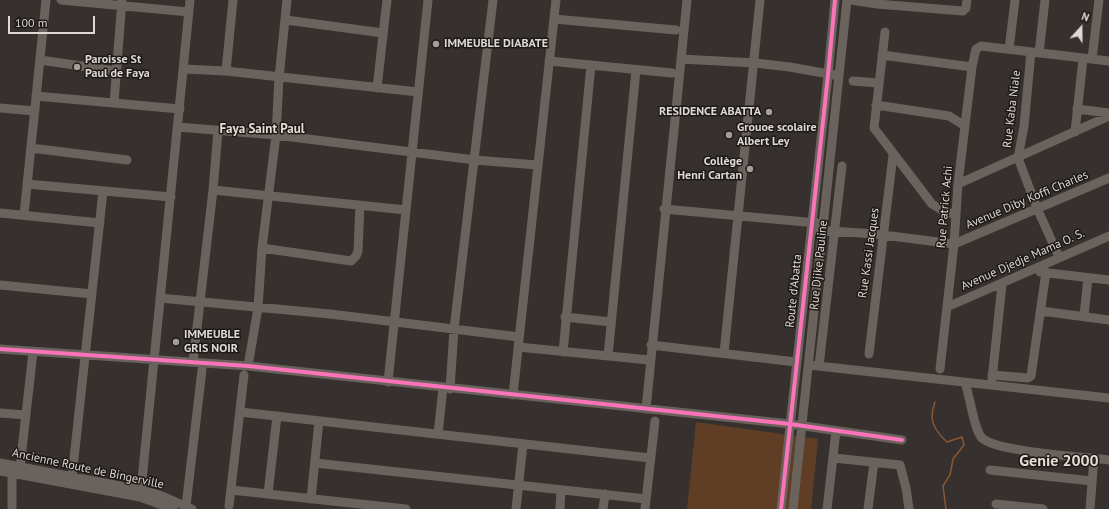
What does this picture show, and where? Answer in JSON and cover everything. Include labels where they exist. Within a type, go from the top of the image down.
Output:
[{"type":"street","points":[[24,214],[46,0]]},
{"type":"street","points":[[61,0],[122,3],[189,12]]},
{"type":"street","points":[[141,490],[190,0]]},
{"type":"street","points":[[226,71],[234,0]]},
{"type":"street","points":[[248,366],[258,308],[262,248],[276,135],[279,78],[287,0]]},
{"type":"street","points":[[377,88],[387,0]]},
{"type":"street","points":[[388,382],[428,0]]},
{"type":"street","points":[[438,434],[447,388],[493,0]]},
{"type":"street","points":[[513,395],[556,0]]},
{"type":"street","points":[[646,409],[649,360],[664,209],[687,0]]},
{"type":"street","points":[[724,353],[755,64],[760,0]]},
{"type":"street","name":"Route d'Abatta","points":[[781,509],[835,0]]},
{"type":"street","points":[[793,509],[847,0]]},
{"type":"street","points":[[851,0],[916,4],[963,11],[966,8],[967,0]]},
{"type":"street","points":[[1015,0],[1009,49],[1109,61]]},
{"type":"street","name":"Rue Kaba Niale","points":[[1045,0],[1018,158],[1037,208],[1059,257]]},
{"type":"street","points":[[1075,132],[1077,109],[1099,0]]},
{"type":"street","points":[[114,103],[122,3]]},
{"type":"street","points":[[554,19],[676,30]]},
{"type":"street","points":[[286,20],[383,33]]},
{"type":"street","points":[[884,32],[874,128],[893,155],[932,204],[945,212],[955,214]]},
{"type":"street","name":"Rue Patrick Achi","points":[[940,369],[948,307],[958,184],[972,67],[978,47],[1009,49]]},
{"type":"street","points":[[882,55],[972,67]]},
{"type":"street","points":[[681,59],[790,67],[839,76]]},
{"type":"street","points":[[40,60],[116,70]]},
{"type":"street","points":[[549,61],[672,73]]},
{"type":"street","points":[[562,352],[591,65]]},
{"type":"street","points":[[183,69],[226,71],[418,92]]},
{"type":"street","points":[[608,356],[636,70]]},
{"type":"street","points":[[853,80],[878,83]]},
{"type":"street","points":[[36,96],[180,109]]},
{"type":"street","points":[[876,105],[949,116],[965,126]]},
{"type":"street","points":[[0,108],[35,111]]},
{"type":"street","points":[[1077,109],[1109,115]]},
{"type":"street","points":[[958,184],[1075,132],[1109,115]]},
{"type":"street","points":[[178,127],[218,132],[276,135],[475,160],[537,165]]},
{"type":"street","points":[[193,362],[213,190],[218,132]]},
{"type":"street","points":[[31,148],[127,160]]},
{"type":"street","name":"Rue Kassi Jacques","points":[[869,354],[893,155]]},
{"type":"street","name":"Rue Djike Pauline","points":[[820,366],[842,166]]},
{"type":"street","name":"Avenue Diby Koffi Charles","points":[[954,244],[1109,178]]},
{"type":"street","points":[[27,184],[171,197]]},
{"type":"street","points":[[213,190],[406,210]]},
{"type":"street","points":[[72,477],[103,191]]},
{"type":"street","points":[[262,248],[351,261],[356,256],[358,251],[360,205]]},
{"type":"street","points":[[664,209],[822,227],[835,232],[884,235],[954,244]]},
{"type":"street","points":[[0,213],[24,214],[100,223]]},
{"type":"street","points":[[1105,237],[1109,246]]},
{"type":"street","name":"Avenue Djedje Mama O. S.","points":[[948,307],[1105,237]]},
{"type":"street","points":[[1025,273],[1046,272],[1109,280]]},
{"type":"street","points":[[992,375],[1028,378],[1031,376],[1046,272]]},
{"type":"street","points":[[1084,316],[1088,278]]},
{"type":"street","points":[[991,385],[1002,284]]},
{"type":"street","points":[[0,285],[92,294]]},
{"type":"street","points":[[160,298],[394,321],[454,329],[562,352],[649,360]]},
{"type":"street","points":[[1041,311],[1109,320]]},
{"type":"street","points":[[565,317],[611,322]]},
{"type":"street","points":[[651,345],[796,362]]},
{"type":"street","points":[[0,350],[248,366],[802,425],[902,440]]},
{"type":"street","points":[[20,467],[32,352]]},
{"type":"street","points":[[809,365],[1109,398]]},
{"type":"street","points":[[189,507],[202,370]]},
{"type":"street","points":[[229,506],[244,375]]},
{"type":"street","points":[[965,383],[970,395],[979,433],[983,439],[1021,451],[1109,460]]},
{"type":"street","points":[[240,412],[650,458]]},
{"type":"street","points":[[0,413],[25,415]]},
{"type":"street","points":[[268,494],[277,416]]},
{"type":"street","points":[[311,499],[320,421]]},
{"type":"street","points":[[645,509],[655,421]]},
{"type":"street","points":[[827,509],[836,431]]},
{"type":"street","points":[[516,509],[523,444]]},
{"type":"street","points":[[834,458],[900,465],[906,488],[909,509]]},
{"type":"street","points":[[1090,509],[1094,458]]},
{"type":"street","points":[[868,509],[874,462]]},
{"type":"street","name":"Ancienne Route de Bingerville","points":[[0,463],[141,490],[189,507]]},
{"type":"street","points":[[315,463],[646,498]]},
{"type":"street","points":[[990,470],[1092,481]]},
{"type":"street","name":"Ancienne Route de Bingerville","points":[[0,471],[140,497],[173,509]]},
{"type":"street","points":[[12,473],[12,509]]},
{"type":"street","points":[[231,490],[367,507],[406,509]]},
{"type":"street","points":[[560,509],[562,490]]},
{"type":"street","points":[[603,509],[605,494]]},
{"type":"street","points":[[996,504],[1043,509]]},
{"type":"shaded area","points":[[696,422],[818,439],[811,509],[687,509]]},
{"type":"waterway","points":[[935,402],[932,419],[936,429],[947,442],[962,437],[964,445],[953,459],[950,475],[943,486],[946,509]]},
{"type":"cycle path","points":[[781,509],[835,0]]},
{"type":"cycle path","points":[[0,349],[248,366],[790,424],[902,440]]},
{"type":"place","name":"IMMEUBLE DIABATE","points":[[436,44]]},
{"type":"place","name":"Paroisse St Paul de Faya","points":[[77,67]]},
{"type":"place","name":"RESIDENCE ABATTA","points":[[769,112]]},
{"type":"place","name":"Grouoe scolaire Albert Ley","points":[[729,135]]},
{"type":"place","name":"Collège Henri Cartan","points":[[750,169]]},
{"type":"place","name":"IMMEUBLE GRIS NOIR","points":[[176,342]]},
{"type":"district","name":"Faya Saint Paul","points":[[262,129]]},
{"type":"district","name":"Genie 2000","points":[[1059,461]]}]
